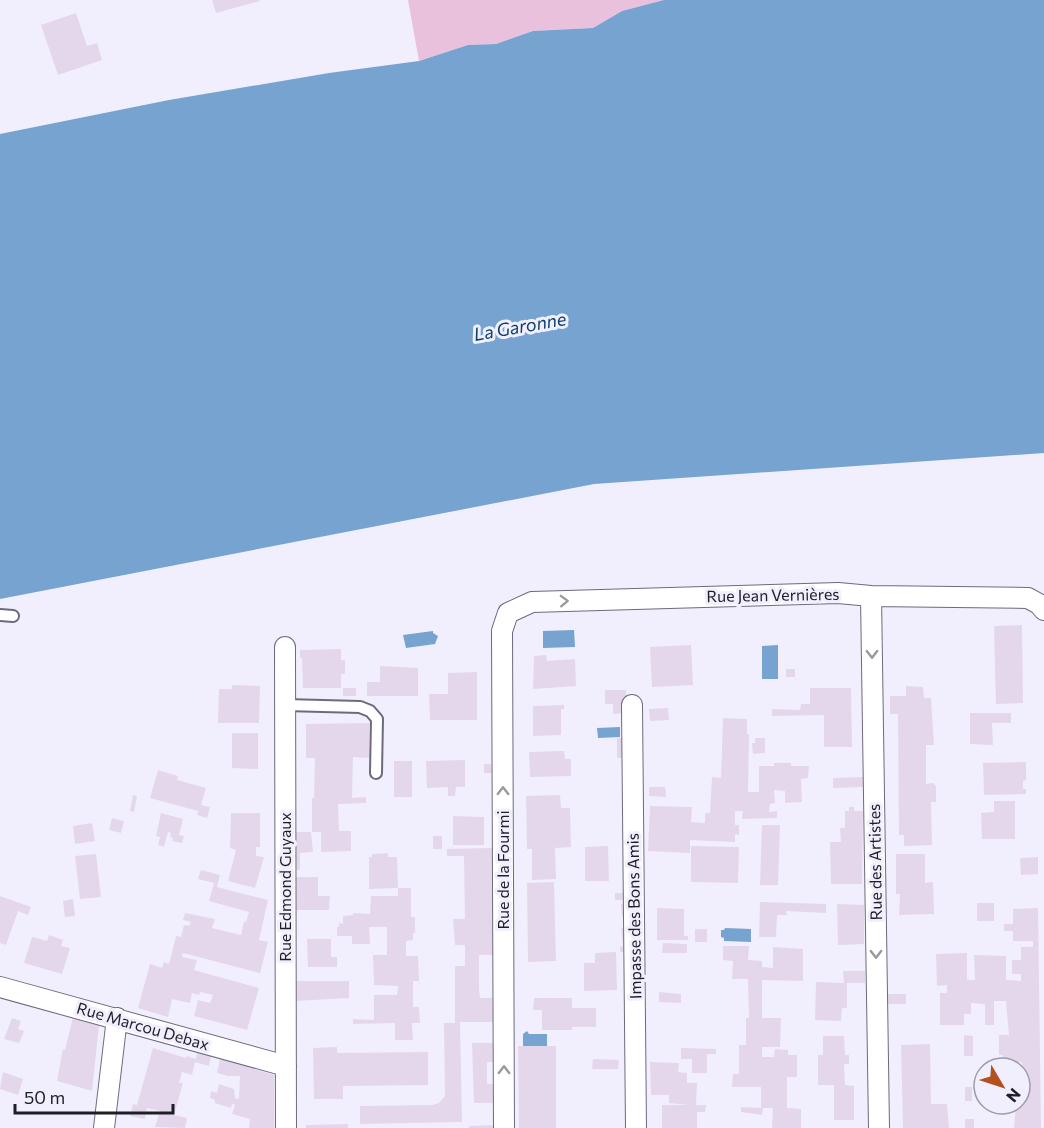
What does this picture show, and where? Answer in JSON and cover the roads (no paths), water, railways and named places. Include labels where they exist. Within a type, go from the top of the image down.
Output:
[{"type":"street","name":"Rue Jean Vernières","points":[[508,613],[532,602],[838,593],[871,596],[1028,598],[1041,607]]},
{"type":"street","name":"Rue des Artistes","points":[[871,596],[879,1128]]},
{"type":"street","name":"Rue de la Fourmi","points":[[504,1128],[502,631],[508,613]]},
{"type":"street","name":"Rue Edmond Guyaux","points":[[285,647],[286,1128]]},
{"type":"street","name":"Impasse des Bons Amis","points":[[632,705],[636,1128]]},
{"type":"street","name":"Rue Marcou Debax","points":[[0,987],[286,1066]]},
{"type":"street","points":[[104,1128],[117,1018]]},
{"type":"lane","points":[[0,615],[13,616]]},
{"type":"lane","points":[[285,705],[360,707],[370,711],[377,719],[376,773]]},
{"type":"water","name":"La Garonne","points":[[664,0],[1044,0],[1044,453],[594,484],[0,599],[0,134],[169,100],[329,73],[419,61],[468,45],[496,44],[533,31],[593,28],[622,11]]},
{"type":"water","points":[[574,630],[575,647],[543,648],[543,631]]},
{"type":"water","points":[[433,631],[438,636],[435,644],[406,648],[403,635]]},
{"type":"water","points":[[778,645],[778,679],[762,679],[762,646]]},
{"type":"water","points":[[620,727],[620,737],[598,738],[597,728]]},
{"type":"water","points":[[725,928],[751,929],[751,942],[724,941],[721,937],[721,930]]},
{"type":"water","points":[[527,1031],[529,1034],[547,1034],[547,1046],[523,1046],[523,1034]]}]
